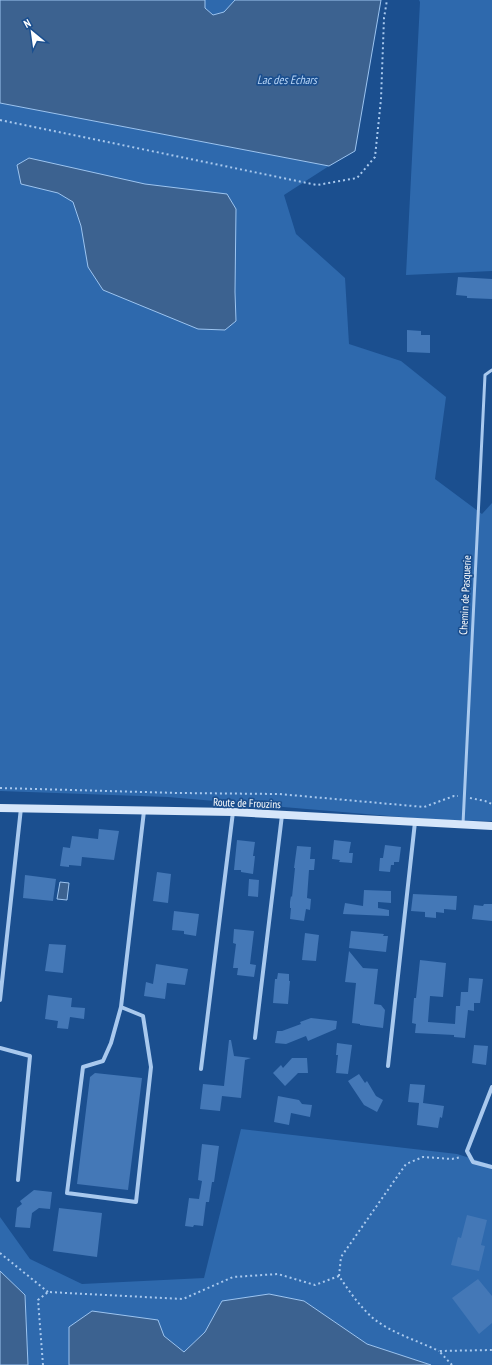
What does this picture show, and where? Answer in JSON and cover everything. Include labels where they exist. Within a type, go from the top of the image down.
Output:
[{"type":"main road","name":"Route de Frouzins","points":[[0,808],[233,812],[492,826]]},
{"type":"street","points":[[0,1000],[21,808]]},
{"type":"street","points":[[120,1007],[143,1016],[151,1067],[136,1202],[67,1193],[83,1067],[103,1061],[111,1043],[120,1007],[144,811]]},
{"type":"street","points":[[201,1068],[233,812]]},
{"type":"street","points":[[255,1038],[282,815]]},
{"type":"street","points":[[388,1066],[415,822]]},
{"type":"street","points":[[0,1048],[30,1056],[18,1180]]},
{"type":"street","points":[[492,1087],[467,1151],[473,1162],[492,1167]]},
{"type":"lane","name":"Chemin de Pasquerie","points":[[464,824],[485,375],[492,370]]},
{"type":"path","points":[[0,120],[317,185],[357,178],[375,157],[381,99],[384,18],[387,0]]},
{"type":"path","points":[[0,788],[279,794],[424,807],[454,796],[462,797]]},
{"type":"path","points":[[470,798],[492,804]]},
{"type":"path","points":[[469,1155],[452,1159],[423,1157],[406,1164],[341,1257],[339,1276],[357,1302],[375,1319],[392,1330],[439,1350],[492,1350]]},
{"type":"path","points":[[0,1253],[48,1292],[183,1299],[233,1276],[278,1274],[315,1285],[339,1276]]},
{"type":"path","points":[[43,1365],[38,1300],[48,1292]]},
{"type":"path","points":[[439,1350],[452,1365]]},
{"type":"shaded area","points":[[205,0],[235,0],[224,12],[213,15],[205,8]]},
{"type":"shaded area","points":[[419,0],[492,0],[492,271],[406,275]]},
{"type":"shaded area","points":[[0,103],[329,166],[284,195],[296,234],[345,278],[349,344],[401,361],[446,397],[435,479],[482,514],[492,503],[492,821],[436,820],[168,797],[0,791]]},
{"type":"shaded area","points":[[241,1129],[457,1154],[492,1165],[492,1365],[431,1365],[367,1344],[304,1301],[222,1301],[205,1332],[184,1352],[164,1336],[69,1327],[69,1365],[28,1365],[25,1295],[0,1271],[0,1217],[30,1259],[82,1284],[204,1278]]},
{"type":"water","name":"Lac des Echars","points":[[0,0],[205,0],[205,8],[213,15],[224,12],[235,0],[381,0],[355,151],[329,166],[0,103]]},
{"type":"water","points":[[29,158],[145,184],[227,194],[236,209],[236,321],[225,330],[198,329],[103,290],[88,267],[81,226],[73,202],[58,193],[21,184],[17,165]]},
{"type":"water","points":[[60,882],[69,883],[67,900],[57,899]]},
{"type":"water","points":[[0,1271],[25,1295],[28,1365],[0,1365]]},
{"type":"water","points":[[269,1294],[304,1301],[367,1344],[431,1365],[69,1365],[69,1327],[92,1311],[158,1320],[164,1336],[184,1352],[205,1332],[222,1301]]},
{"type":"building","points":[[458,277],[492,279],[492,299],[467,298],[467,296],[456,295]]},
{"type":"building","points":[[407,330],[421,331],[421,335],[430,335],[430,353],[407,352]]},
{"type":"building","points":[[99,829],[119,831],[114,860],[82,857],[81,866],[60,866],[63,847],[70,848],[72,836],[98,839]]},
{"type":"building","points":[[237,840],[255,842],[253,874],[241,872],[241,870],[234,870]]},
{"type":"building","points":[[334,840],[351,842],[349,853],[353,853],[352,863],[339,862],[340,860],[332,859]]},
{"type":"building","points":[[385,845],[401,847],[399,862],[394,862],[394,865],[391,865],[390,872],[379,871],[380,858],[383,858]]},
{"type":"building","points":[[297,846],[311,847],[310,859],[315,859],[314,870],[309,870],[307,898],[311,899],[310,910],[306,909],[304,921],[290,919],[290,902],[291,896],[292,897]]},
{"type":"building","points":[[157,872],[171,874],[168,903],[153,901]]},
{"type":"building","points":[[25,875],[56,879],[53,901],[23,898]]},
{"type":"building","points":[[249,879],[259,880],[258,897],[248,896]]},
{"type":"building","points":[[364,890],[391,891],[391,903],[378,902],[378,908],[389,910],[389,916],[343,914],[345,903],[363,906]]},
{"type":"building","points":[[413,894],[457,896],[456,910],[444,909],[444,913],[436,912],[436,918],[425,917],[425,912],[411,911]]},
{"type":"building","points":[[484,904],[492,904],[492,921],[472,919],[474,905],[483,906]]},
{"type":"building","points":[[174,911],[199,914],[196,936],[184,934],[184,931],[172,930]]},
{"type":"building","points":[[234,929],[254,931],[250,964],[256,965],[254,977],[237,975],[238,968],[233,968],[236,944],[233,943]]},
{"type":"building","points":[[351,931],[384,934],[383,936],[388,936],[386,952],[349,948]]},
{"type":"building","points":[[305,933],[319,935],[316,961],[302,960]]},
{"type":"building","points":[[49,944],[66,945],[63,973],[45,971]]},
{"type":"building","points":[[349,951],[363,968],[378,969],[374,1004],[381,1005],[385,1010],[383,1028],[352,1023],[356,983],[345,982]]},
{"type":"building","points":[[420,960],[446,963],[443,997],[430,996],[428,1022],[455,1024],[456,1006],[460,1006],[461,992],[468,992],[469,978],[483,979],[480,1003],[474,1003],[474,1011],[468,1010],[465,1038],[454,1037],[454,1035],[415,1033],[416,1024],[412,1023]]},
{"type":"building","points":[[156,964],[188,969],[185,985],[167,983],[165,999],[144,996],[146,982],[153,984]]},
{"type":"building","points":[[278,973],[289,974],[290,981],[288,1004],[273,1003],[275,979],[277,979]]},
{"type":"building","points":[[48,995],[72,998],[71,1007],[85,1008],[84,1019],[70,1017],[68,1029],[57,1028],[58,1021],[45,1019]]},
{"type":"building","points":[[311,1018],[337,1021],[336,1029],[308,1041],[306,1036],[286,1044],[275,1043],[277,1031],[282,1031],[301,1024],[300,1022]]},
{"type":"building","points":[[229,1040],[231,1040],[234,1056],[251,1058],[245,1060],[241,1098],[222,1096],[220,1111],[200,1109],[203,1084],[224,1086]]},
{"type":"building","points":[[337,1043],[352,1045],[348,1074],[336,1073],[338,1055],[336,1055]]},
{"type":"building","points":[[474,1045],[488,1046],[486,1065],[472,1063]]},
{"type":"building","points":[[292,1058],[307,1058],[308,1073],[298,1073],[285,1086],[273,1073],[281,1065],[283,1068]]},
{"type":"building","points":[[95,1073],[142,1078],[128,1190],[77,1184],[90,1077]]},
{"type":"building","points":[[359,1074],[365,1083],[367,1081],[376,1096],[383,1100],[377,1112],[364,1105],[348,1081]]},
{"type":"building","points":[[410,1084],[425,1085],[423,1103],[444,1106],[442,1118],[440,1117],[438,1128],[417,1125],[419,1103],[408,1102]]},
{"type":"building","points":[[278,1096],[299,1100],[302,1104],[312,1105],[310,1117],[291,1113],[289,1125],[274,1122]]},
{"type":"building","points":[[202,1144],[219,1146],[214,1182],[212,1182],[209,1202],[206,1202],[203,1226],[185,1226],[189,1198],[199,1199],[202,1181],[198,1180]]},
{"type":"building","points":[[34,1190],[52,1192],[50,1209],[39,1208],[32,1213],[30,1228],[15,1227],[17,1208],[22,1204],[20,1201]]},
{"type":"building","points":[[59,1208],[102,1213],[97,1257],[53,1251]]},
{"type":"building","points":[[467,1215],[487,1220],[481,1245],[485,1246],[479,1271],[451,1265],[458,1237],[461,1238]]},
{"type":"building","points":[[478,1279],[492,1296],[492,1323],[479,1334],[452,1298]]}]
